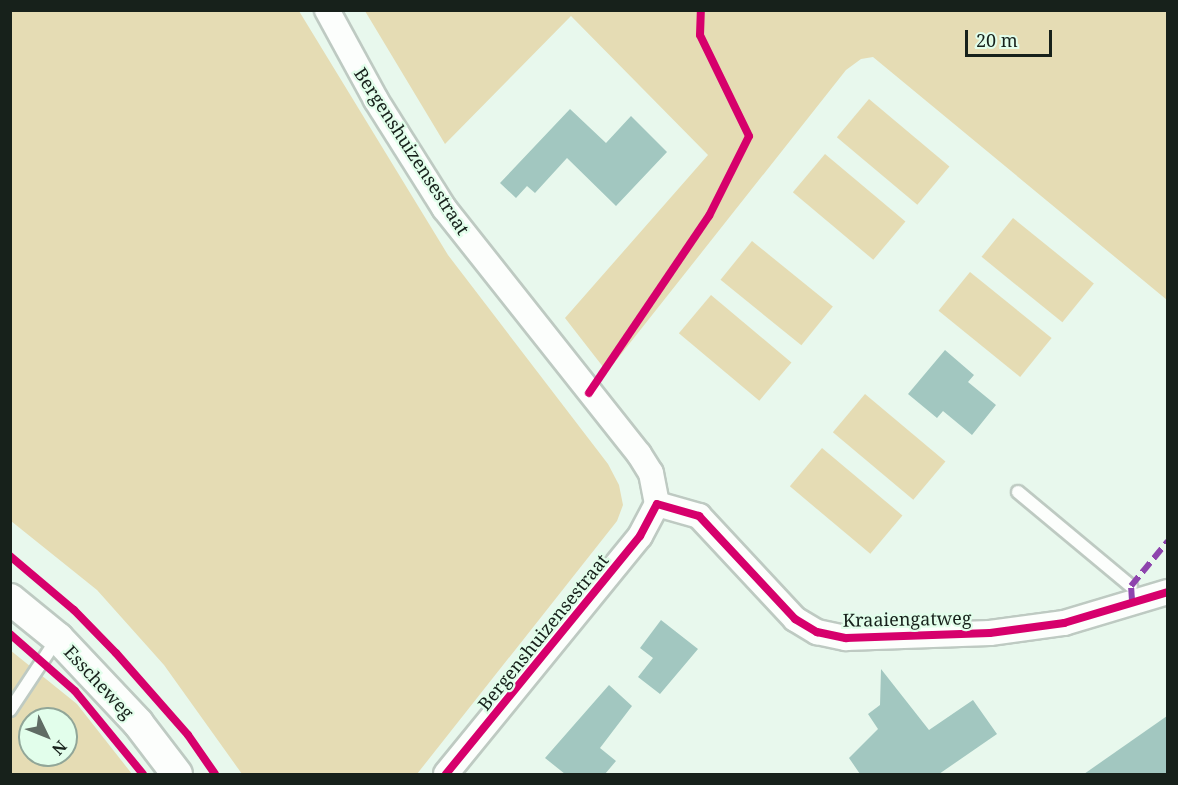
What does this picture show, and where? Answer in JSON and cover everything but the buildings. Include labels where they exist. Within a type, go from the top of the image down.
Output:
[{"type":"street","name":"Bergenshuizensestraat","points":[[327,10],[376,100],[444,208],[639,454],[651,473],[657,504],[640,536],[446,774]]},
{"type":"street","name":"Kraaiengatweg","points":[[657,504],[699,516],[795,619],[817,632],[846,638],[990,633],[1042,626],[1167,592]]},
{"type":"street","name":"Esscheweg","points":[[10,599],[58,638],[138,723],[177,774]]},
{"type":"lane","points":[[1018,492],[1131,586]]},
{"type":"lane","points":[[10,710],[58,638]]},
{"type":"shaded area","points":[[10,11],[299,11],[448,255],[608,464],[619,485],[623,505],[617,521],[417,774],[242,774],[164,665],[97,590],[11,521]]},
{"type":"shaded area","points":[[365,11],[1167,11],[1167,300],[873,57],[861,59],[846,70],[607,372],[565,318],[708,155],[571,16],[445,144]]},
{"type":"shaded area","points":[[869,99],[949,166],[917,205],[837,137]]},
{"type":"shaded area","points":[[825,154],[905,221],[873,260],[793,192]]},
{"type":"shaded area","points":[[1013,218],[1094,283],[1062,322],[982,257]]},
{"type":"shaded area","points":[[752,241],[833,306],[801,345],[721,280]]},
{"type":"shaded area","points":[[970,272],[1052,338],[1020,377],[939,311]]},
{"type":"shaded area","points":[[711,295],[791,362],[759,401],[679,333]]},
{"type":"shaded area","points":[[865,394],[945,461],[913,500],[833,432]]},
{"type":"shaded area","points":[[822,448],[902,515],[870,554],[790,486]]},
{"type":"shaded area","points":[[10,650],[77,704],[132,774],[11,774]]},
{"type":"marked path","points":[[1132,600],[1131,586],[1168,541]]},
{"type":"cycle path","points":[[589,393],[709,216],[749,136],[700,35],[701,10]]},
{"type":"cycle path","points":[[446,774],[640,536],[657,504],[699,516],[795,619],[817,632],[846,638],[990,633],[1064,623],[1168,592]]},
{"type":"cycle path","points":[[10,556],[74,610],[116,653],[188,735],[215,774]]},
{"type":"cycle path","points":[[10,634],[75,691],[143,774]]}]
